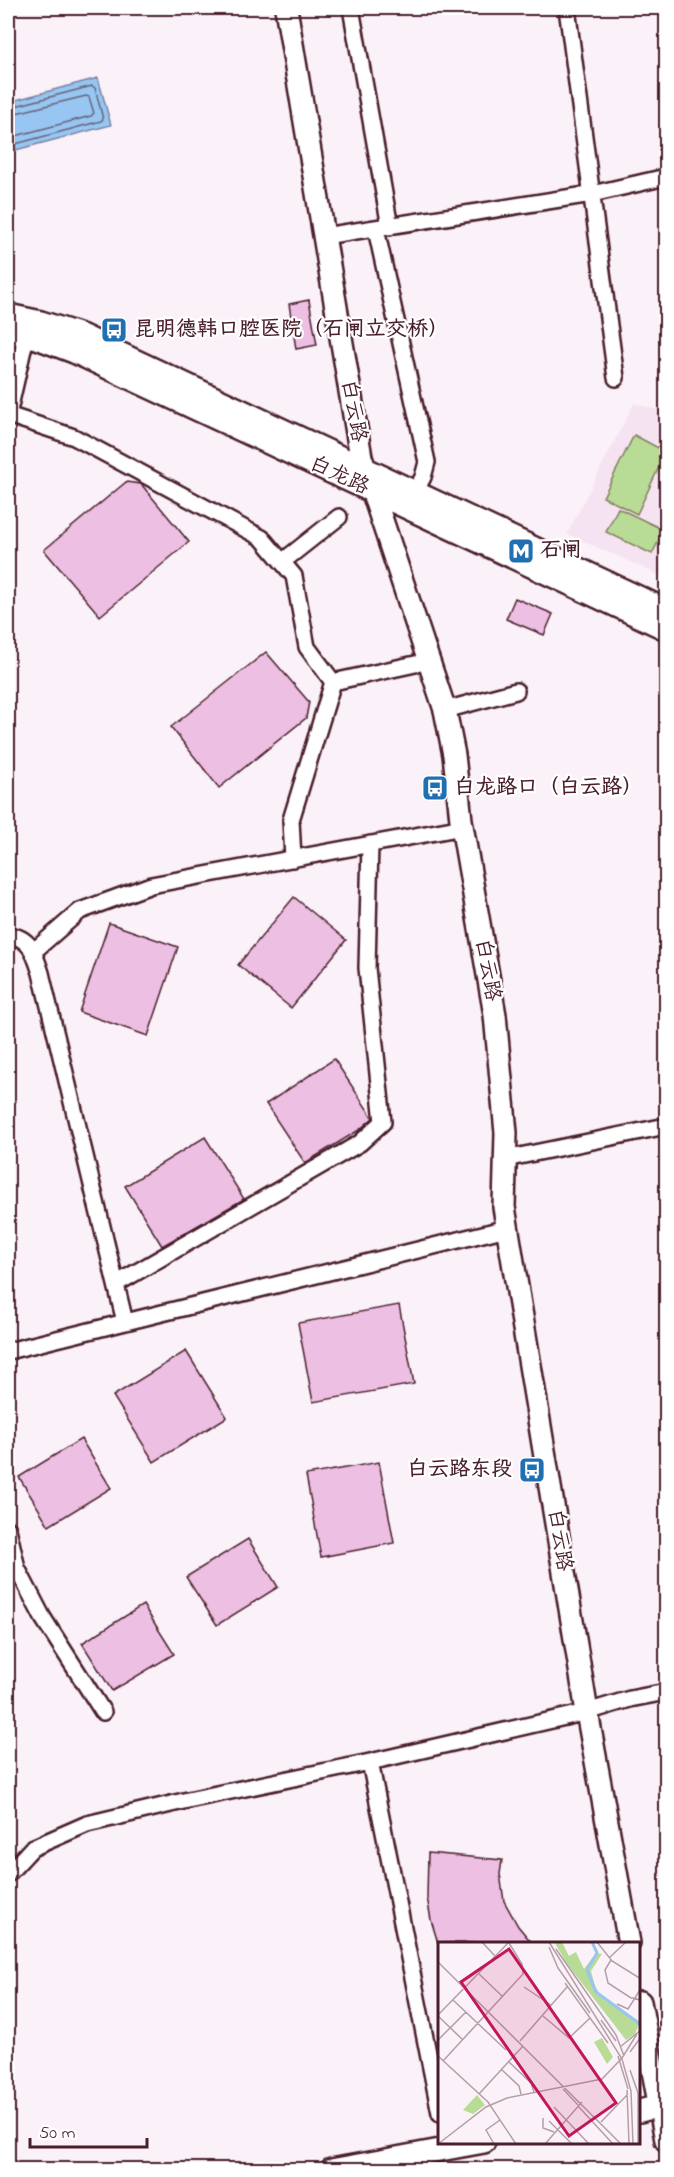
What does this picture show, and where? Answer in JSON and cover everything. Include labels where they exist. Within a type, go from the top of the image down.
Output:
[{"type":"street","name":"白云路","points":[[286,8],[355,424],[365,469],[445,710],[454,755],[463,827],[495,1015],[506,1133],[504,1207],[507,1228],[629,1942]]},
{"type":"street","points":[[351,8],[383,228],[427,462],[415,493]]},
{"type":"street","points":[[567,8],[616,378]]},
{"type":"street","points":[[324,236],[592,194],[666,177]]},
{"type":"street","name":"白龙路","points":[[8,315],[41,321],[81,335],[666,610]]},
{"type":"street","points":[[17,334],[8,415],[74,436],[262,538],[294,576],[307,647],[333,682]]},
{"type":"street","name":"白龙路","points":[[17,334],[74,352],[666,629]]},
{"type":"street","points":[[282,562],[339,518]]},
{"type":"street","points":[[333,682],[429,661]]},
{"type":"street","points":[[293,859],[291,820],[333,682]]},
{"type":"street","points":[[445,710],[516,691]]},
{"type":"street","points":[[34,951],[80,911],[151,885],[463,827]]},
{"type":"street","points":[[116,1284],[360,1143],[382,1122],[367,968],[370,844]]},
{"type":"street","points":[[8,935],[18,936],[34,951],[44,984],[125,1322]]},
{"type":"street","points":[[505,1159],[666,1126]]},
{"type":"street","points":[[8,1351],[507,1228]]},
{"type":"street","points":[[8,1530],[17,1568],[43,1618],[103,1712]]},
{"type":"street","points":[[8,1874],[32,1848],[87,1824],[588,1712],[630,1699],[666,1692]]},
{"type":"street","points":[[370,1761],[438,2103]]},
{"type":"street","points":[[641,2015],[655,2107],[666,2140]]},
{"type":"street","points":[[331,2169],[465,2144]]},
{"type":"shaded area","points":[[634,403],[666,412],[666,578],[567,534]]},
{"type":"green space","points":[[634,435],[666,452],[637,514],[603,497]]},
{"type":"green space","points":[[618,508],[664,530],[652,554],[606,532]]},
{"type":"water","points":[[98,78],[111,125],[8,152],[8,102]]},
{"type":"building","points":[[309,300],[317,345],[296,349],[289,304]]},
{"type":"building","points":[[126,482],[141,484],[189,542],[100,616],[44,550]]},
{"type":"building","points":[[515,598],[553,614],[544,635],[506,619]]},
{"type":"building","points":[[266,652],[309,702],[306,718],[219,788],[171,727]]},
{"type":"building","points":[[294,897],[346,940],[291,1008],[238,965]]},
{"type":"building","points":[[109,923],[178,947],[148,1036],[79,1012]]},
{"type":"building","points":[[334,1059],[373,1118],[359,1130],[305,1163],[266,1104]]},
{"type":"building","points":[[205,1137],[244,1199],[162,1246],[125,1186]]},
{"type":"building","points":[[399,1305],[414,1384],[313,1402],[298,1323]]},
{"type":"building","points":[[186,1351],[227,1417],[154,1462],[113,1396]]},
{"type":"building","points":[[81,1439],[111,1488],[49,1526],[19,1477]]},
{"type":"building","points":[[379,1462],[394,1543],[321,1557],[306,1475]]},
{"type":"building","points":[[248,1539],[278,1587],[217,1625],[186,1577]]},
{"type":"building","points":[[143,1605],[174,1654],[112,1691],[82,1643]]},
{"type":"building","points":[[428,1853],[502,1860],[500,1874],[504,1901],[518,1926],[531,1942],[438,1943],[427,1897]]},
{"type":"place","name":"昆明德韩口腔医院（石闸立交桥）","points":[[114,330]]},
{"type":"place","name":"石闸","points":[[521,551]]},
{"type":"place","name":"白龙路口（白云路）","points":[[435,788]]},
{"type":"place","name":"白云路东段","points":[[532,1470]]}]
